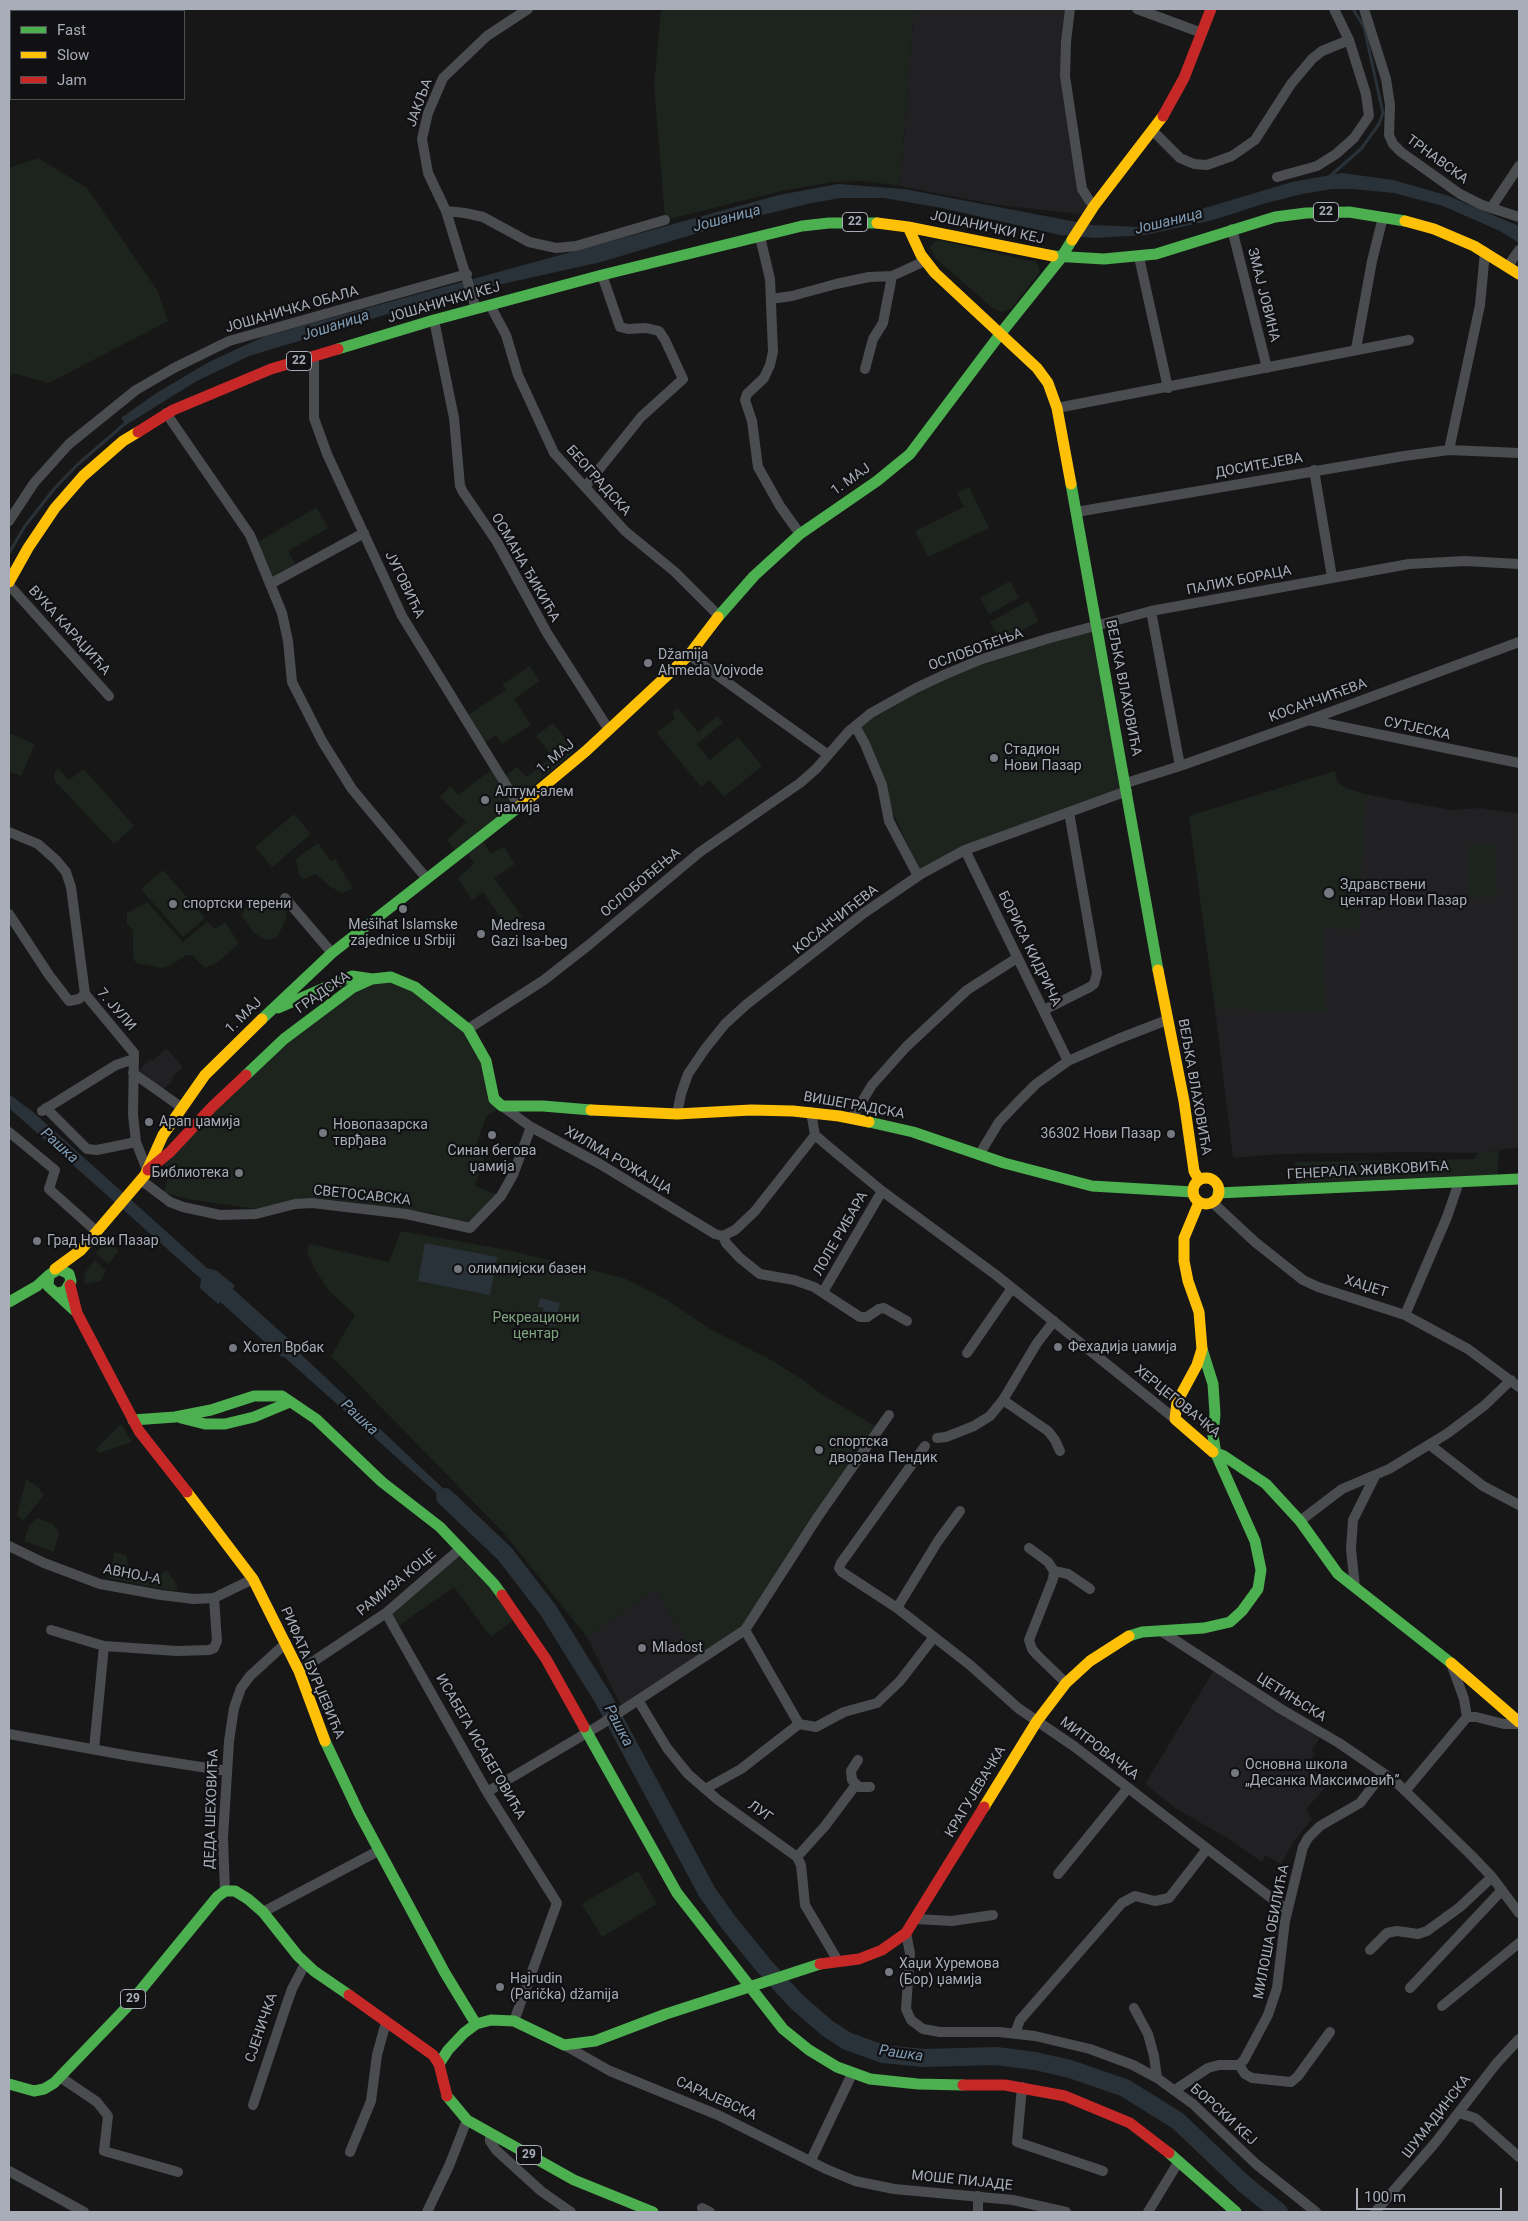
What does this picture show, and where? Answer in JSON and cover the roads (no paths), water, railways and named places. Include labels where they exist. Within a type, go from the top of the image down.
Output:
[{"type":"street","name":"ЈАКЉА","points":[[475,304],[446,212],[432,182],[424,158],[422,138],[428,113],[443,78],[491,33],[528,9]]},
{"type":"street","points":[[1070,9],[1066,42],[1065,76],[1082,189],[1092,210]]},
{"type":"street","points":[[1137,9],[1202,33]]},
{"type":"street","points":[[1001,333],[1073,242],[1092,210],[1167,111],[1177,93],[1211,9]]},
{"type":"street","points":[[1277,177],[1317,166],[1354,138],[1368,116],[1366,94],[1349,40],[1334,9]]},
{"type":"street","name":"ТРНАВСКА","points":[[1364,9],[1389,94],[1390,140],[1401,152],[1460,194],[1491,208]]},
{"type":"street","points":[[1153,131],[1175,154],[1187,162],[1200,166],[1220,162],[1241,151],[1255,140],[1292,84],[1312,59],[1322,51],[1349,40]]},
{"type":"street","points":[[1519,166],[1491,208],[1519,217]]},
{"type":"street","points":[[446,212],[482,217],[529,242],[556,248],[576,246],[665,220]]},
{"type":"street","name":"22","points":[[1061,258],[1104,259],[1139,257],[1174,249],[1232,229],[1274,218],[1306,213],[1349,212],[1383,217],[1434,229],[1486,252],[1514,258],[1519,274]]},
{"type":"street","points":[[1356,349],[1372,261],[1383,217]]},
{"type":"street","name":"ЈОШАНИЧКИ КЕЈ","points":[[9,583],[50,516],[82,476],[123,441],[166,413],[271,370],[434,320],[475,304],[490,305],[760,236],[802,226],[829,223],[857,222],[908,227],[1061,258]]},
{"type":"street","name":"ЈОШАНИЧКИ КЕЈ","points":[[908,227],[925,261],[946,283],[1001,333]]},
{"type":"street","name":"ЗМАЈ ЈОВИНА","points":[[1232,229],[1267,368]]},
{"type":"street","points":[[760,236],[770,279],[774,340],[772,359],[764,378],[747,394],[745,400],[752,421],[758,466],[780,506],[800,534]]},
{"type":"street","points":[[1449,450],[1480,305],[1486,252]]},
{"type":"street","points":[[1139,257],[1168,388]]},
{"type":"street","points":[[771,299],[792,296],[870,277],[892,276],[925,261]]},
{"type":"street","name":"ЈОШАНИЧКА ОБАЛА","points":[[9,521],[34,483],[69,444],[136,390],[174,368],[230,342],[467,275]]},
{"type":"street","points":[[585,487],[641,417],[683,379],[659,331],[620,327],[602,275]]},
{"type":"street","points":[[865,369],[873,339],[878,334],[882,323],[892,276]]},
{"type":"street","name":"БЕОГРАДСКА","points":[[490,305],[506,335],[518,375],[554,453],[625,531],[675,572],[718,616]]},
{"type":"street","name":"ОСМАНА ЂИКИЋА","points":[[434,320],[454,418],[460,486],[497,542],[547,633],[608,730]]},
{"type":"street","name":"ВЕЉКА ВЛАХОВИЋА","points":[[1001,333],[1043,376],[1058,408],[1167,1020],[1184,1101],[1194,1172],[1200,1180]]},
{"type":"street","name":"1. МАЈ","points":[[81,1250],[144,1175],[152,1156],[182,1107],[206,1075],[271,1010],[332,952],[553,780],[689,655],[718,616],[754,576],[800,534],[904,460],[1001,333]]},
{"type":"street","points":[[1058,408],[1409,340]]},
{"type":"street","name":"ЈУГОВИЋА","points":[[314,357],[314,418],[327,454],[384,579],[415,639],[519,806]]},
{"type":"street","points":[[166,413],[250,535],[270,584],[286,631],[290,676],[310,718],[352,789],[427,878]]},
{"type":"street","name":"ДОСИТЕЈЕВА","points":[[1076,512],[1378,459],[1449,450],[1519,454]]},
{"type":"street","points":[[1314,470],[1332,577]]},
{"type":"street","points":[[270,584],[364,533]]},
{"type":"street","name":"ПАЛИХ БОРАЦА","points":[[1096,625],[1151,611],[1420,562],[1465,561],[1519,564]]},
{"type":"street","name":"ВУКА КАРАЏИЋА","points":[[9,583],[109,696]]},
{"type":"street","points":[[1151,611],[1180,766]]},
{"type":"street","name":"ОСЛОБОЂЕЊА","points":[[468,1029],[544,980],[700,852],[800,783],[810,775],[855,726],[885,704],[982,659],[1096,625]]},
{"type":"street","name":"КОСАНЧИЋЕВА","points":[[677,1114],[688,1074],[725,1024],[747,1004],[852,922],[918,876],[965,850],[1069,812],[1126,787],[1519,642]]},
{"type":"street","points":[[689,655],[828,754]]},
{"type":"street","name":"СУТЈЕСКА","points":[[1310,720],[1519,763]]},
{"type":"street","points":[[855,726],[866,744],[879,778],[889,821],[918,876]]},
{"type":"street","points":[[1044,1010],[1090,987],[1094,984],[1097,973],[1069,812]]},
{"type":"street","points":[[9,832],[38,844],[66,872],[71,887],[85,994]]},
{"type":"street","name":"БОРИСА КИДРИЧА","points":[[965,850],[1068,1061]]},
{"type":"street","points":[[286,898],[332,952]]},
{"type":"street","name":"7. ЈУЛИ","points":[[9,914],[49,975],[69,1001],[80,999],[85,994],[134,1053],[134,1059]]},
{"type":"street","points":[[852,1118],[872,1085],[906,1047],[967,990],[1017,958]]},
{"type":"street","points":[[271,1010],[290,1004],[328,985],[352,976],[372,979]]},
{"type":"street","name":"ГРАДСКА","points":[[144,1175],[166,1156],[212,1107],[284,1040],[335,999],[352,988],[372,979],[391,978],[406,982],[468,1029],[486,1061],[494,1099],[502,1106]]},
{"type":"street","points":[[328,985],[335,990],[335,999]]},
{"type":"street","points":[[978,1155],[999,1122],[1018,1100],[1036,1084],[1068,1061],[1167,1020]]},
{"type":"street","points":[[136,1142],[97,1150],[87,1149],[44,1110],[116,1065],[134,1059],[133,1115],[136,1142],[144,1175]]},
{"type":"street","points":[[134,1073],[182,1107]]},
{"type":"street","name":"ВИШЕГРАДСКА","points":[[502,1106],[543,1106],[604,1112],[677,1114],[751,1110],[811,1112],[852,1118],[913,1132],[978,1155],[1092,1186],[1196,1197]]},
{"type":"street","name":"ХИЛМА РОЖАЈЦА","points":[[502,1106],[531,1127],[600,1164],[715,1234],[723,1236],[732,1250],[755,1271],[766,1276],[803,1283],[823,1292],[860,1317],[867,1317],[884,1308],[907,1321]]},
{"type":"street","points":[[723,1236],[735,1230],[755,1211],[816,1134],[811,1112]]},
{"type":"street","name":"СВЕТОСАВСКА","points":[[144,1175],[163,1197],[176,1204],[220,1215],[256,1214],[295,1204],[312,1203],[406,1214],[470,1228],[501,1196],[513,1175],[531,1127]]},
{"type":"street","points":[[9,1132],[55,1170],[49,1189],[96,1230]]},
{"type":"street","name":"ХЕРЦЕГОВАЧКА","points":[[816,1134],[882,1191],[1054,1320],[1216,1454],[1224,1456],[1266,1484],[1300,1521],[1333,1569],[1449,1662],[1519,1723]]},
{"type":"street","name":"ГЕНЕРАЛА ЖИВКОВИЋА","points":[[1215,1198],[1232,1191],[1519,1178]]},
{"type":"street","points":[[1196,1197],[1207,1204],[1215,1198],[1217,1185],[1213,1181],[1205,1179],[1195,1184],[1196,1197],[1184,1238],[1188,1281],[1199,1312],[1202,1349],[1213,1384],[1215,1414],[1213,1436],[1216,1454]]},
{"type":"street","points":[[1406,1315],[1447,1217],[1459,1182]]},
{"type":"street","name":"ЛОЛЕ РИБАРА","points":[[823,1292],[882,1191]]},
{"type":"street","name":"ХАЏЕТ","points":[[1215,1198],[1255,1242],[1304,1280],[1318,1287],[1406,1315],[1461,1344],[1517,1385]]},
{"type":"street","points":[[9,1302],[30,1290],[81,1250]]},
{"type":"street","points":[[30,1290],[65,1291],[81,1250]]},
{"type":"street","points":[[52,1272],[63,1270],[70,1281]]},
{"type":"street","points":[[52,1272],[47,1282],[54,1291]]},
{"type":"street","name":"РИФАТА БУРЏЕВИЋА","points":[[70,1281],[77,1313],[143,1438],[209,1519],[253,1579],[299,1671],[318,1726],[378,1850],[445,1973],[476,2024]]},
{"type":"street","points":[[967,1354],[1012,1288]]},
{"type":"street","name":"РИФАТА БУРЏЕВИЋА","points":[[54,1291],[77,1313]]},
{"type":"street","points":[[937,1438],[953,1434],[982,1422],[990,1416],[1003,1400],[1037,1343],[1054,1320]]},
{"type":"street","points":[[1175,1419],[1177,1402],[1202,1349]]},
{"type":"street","points":[[1300,1521],[1342,1489],[1375,1476],[1430,1445],[1485,1405],[1517,1385]]},
{"type":"street","points":[[132,1420],[175,1417],[220,1408],[254,1396],[282,1396],[316,1419],[382,1482],[426,1515],[461,1548],[494,1584],[546,1658],[677,1894],[756,1986],[771,2015],[798,2041],[823,2059],[852,2074],[870,2079],[899,2083],[990,2084],[1022,2087],[1065,2096],[1108,2112],[1142,2130],[1236,2212]]},
{"type":"street","points":[[1003,1400],[1048,1431],[1056,1440],[1060,1451]]},
{"type":"street","points":[[175,1417],[204,1424],[225,1424],[254,1417],[290,1402]]},
{"type":"street","points":[[488,1792],[600,1725],[745,1630],[818,1518],[889,1415]]},
{"type":"street","points":[[1430,1445],[1478,1482],[1519,1505]]},
{"type":"street","name":"МИТРОВАЧКА","points":[[925,1446],[859,1537],[839,1568],[842,1572],[896,1608],[970,1665],[1012,1703],[1128,1788],[1287,1910]]},
{"type":"street","name":"КРАГУЈЕВАЧКА","points":[[756,1986],[823,1963],[852,1961],[867,1956],[882,1950],[906,1933],[1038,1721],[1066,1683],[1118,1640],[1135,1634],[1204,1628],[1230,1622],[1256,1593],[1261,1578],[1260,1563],[1252,1532],[1216,1454]]},
{"type":"street","points":[[1355,1587],[1351,1549],[1353,1520],[1375,1476]]},
{"type":"street","points":[[896,1608],[938,1541],[960,1511]]},
{"type":"street","name":"АВНОЈ-А","points":[[9,1546],[44,1563],[100,1584],[161,1596],[194,1599],[214,1598],[253,1579]]},
{"type":"street","name":"РАМИЗА КОЦЕ","points":[[299,1671],[386,1613],[461,1548]]},
{"type":"street","points":[[1029,1548],[1048,1562],[1054,1571],[1053,1579],[1029,1640],[1032,1649],[1037,1655],[1066,1683]]},
{"type":"street","points":[[1054,1571],[1068,1574],[1090,1588]]},
{"type":"street","points":[[51,1630],[104,1646],[177,1651],[210,1650],[214,1648],[217,1641],[214,1598]]},
{"type":"street","name":"ИСАБЕГА ИСАБЕГОВИЋА","points":[[386,1613],[488,1792],[557,1903],[514,2021]]},
{"type":"street","points":[[745,1630],[800,1724]]},
{"type":"street","name":"ЦЕТИЊСКА","points":[[1161,1631],[1383,1773],[1406,1790],[1492,1877],[1519,1912]]},
{"type":"street","points":[[705,1789],[741,1769],[800,1724],[816,1727],[844,1712],[877,1703],[900,1681],[934,1637]]},
{"type":"street","name":"ДЕДА ШЕХОВИЋА","points":[[225,1891],[223,1838],[229,1741],[236,1698],[250,1676],[286,1643]]},
{"type":"street","points":[[94,1749],[104,1646]]},
{"type":"street","points":[[1449,1662],[1462,1692],[1464,1721]]},
{"type":"street","name":"ЛУГ","points":[[638,1700],[673,1756],[688,1774],[705,1789],[797,1857]]},
{"type":"street","points":[[1406,1790],[1464,1721],[1476,1716],[1504,1724],[1519,1723]]},
{"type":"street","points":[[9,1734],[227,1771]]},
{"type":"street","points":[[858,1760],[851,1771],[852,1780],[855,1786],[862,1788],[870,1787]]},
{"type":"street","name":"МИЛОША ОБИЛИЋА","points":[[1239,2066],[1247,2056],[1266,2019],[1275,1996],[1287,1910],[1303,1847],[1308,1838],[1331,1818],[1360,1803],[1383,1773]]},
{"type":"street","points":[[838,1961],[806,1905],[801,1865],[797,1857],[855,1786]]},
{"type":"street","points":[[1058,1874],[1128,1788]]},
{"type":"street","points":[[1015,2033],[1017,2024],[1026,2013],[1072,1963],[1122,1903],[1131,1897],[1155,1901],[1169,1898],[1207,1849]]},
{"type":"street","points":[[263,1912],[378,1850]]},
{"type":"street","points":[[1370,1950],[1386,1933],[1397,1931],[1418,1934],[1427,1931],[1460,1908],[1492,1877]]},
{"type":"street","points":[[1410,1988],[1502,1890]]},
{"type":"street","points":[[225,1891],[241,1894],[263,1912],[305,1964],[425,2048],[439,2064],[456,2041],[476,2024]]},
{"type":"street","name":"29","points":[[9,2084],[28,2091],[38,2090],[48,2087],[60,2077],[126,2008],[212,1903],[225,1891]]},
{"type":"street","points":[[916,1919],[952,1921],[993,1915]]},
{"type":"street","name":"БОРСКИ КЕЈ","points":[[906,1933],[910,1953],[906,2010],[911,2020],[927,2031],[1015,2033],[1058,2041],[1107,2055],[1133,2065],[1175,2090],[1204,2113],[1262,2168],[1316,2212]]},
{"type":"street","points":[[1442,2006],[1519,1944]]},
{"type":"street","name":"СЈЕНИЧКА","points":[[253,2105],[284,2009],[305,1964]]},
{"type":"street","points":[[564,2045],[603,2039],[658,2017],[756,1986]]},
{"type":"street","points":[[1134,2008],[1148,2034],[1157,2078]]},
{"type":"street","name":"САРАЈЕВСКА","points":[[476,2024],[497,2019],[514,2021],[564,2045],[610,2071],[718,2115],[855,2181]]},
{"type":"street","points":[[350,2152],[371,2101],[377,2054],[386,2022]]},
{"type":"street","points":[[1175,2090],[1208,2068],[1219,2065],[1239,2066],[1245,2074],[1252,2078],[1292,2082],[1330,2032]]},
{"type":"street","name":"ШУМАДИНСКА","points":[[1375,2212],[1459,2113],[1496,2064],[1519,2039]]},
{"type":"street","name":"29","points":[[439,2064],[447,2098],[467,2120],[568,2177],[653,2212]]},
{"type":"street","points":[[811,2160],[852,2074]]},
{"type":"street","points":[[60,2077],[97,2102],[108,2116],[104,2151],[178,2172]]},
{"type":"street","points":[[1022,2087],[1016,2142],[1103,2171]]},
{"type":"street","points":[[1459,2113],[1475,2118],[1519,2157]]},
{"type":"street","points":[[427,2212],[467,2120]]},
{"type":"street","points":[[490,2133],[490,2140],[496,2150],[540,2191],[571,2212]]},
{"type":"street","points":[[1148,2212],[1179,2161]]},
{"type":"street","points":[[9,2171],[84,2212]]},
{"type":"street","name":"МОШЕ ПИЈАДЕ","points":[[855,2181],[894,2188],[1013,2200],[1066,2212]]},
{"type":"street","points":[[978,2196],[978,2212]]},
{"type":"water","points":[[1342,173],[1393,180],[1446,195],[1519,226],[1519,243],[1500,231],[1443,206],[1394,193],[1353,189],[1332,189],[1302,194],[1213,220],[1145,235],[1095,238],[1060,235],[942,208],[884,198],[840,198],[738,221],[601,262],[484,288],[388,314],[249,356],[195,382],[126,425],[121,418],[158,392],[209,362],[265,336],[779,195],[838,184],[904,189],[1092,225],[1141,227],[1292,182]]},
{"type":"water","points":[[9,1094],[33,1112],[207,1268],[217,1271],[235,1286],[232,1290],[237,1295],[228,1305],[222,1299],[218,1304],[200,1288],[201,1279],[9,1108]]},
{"type":"water","name":"олимпијски базен","points":[[425,1243],[497,1257],[490,1295],[418,1281]]},
{"type":"water","points":[[540,1298],[560,1303],[555,1326],[540,1323],[544,1308],[538,1307]]},
{"type":"water","name":"Рашка","points":[[272,1327],[466,1510],[459,1513],[263,1338]]},
{"type":"waterway","points":[[1329,177],[1361,149],[1379,124],[1383,113],[1364,27],[1353,9]]},
{"type":"waterway","name":"Јошаница","points":[[9,553],[25,526],[54,489],[77,465],[128,421]]},
{"type":"waterway","name":"Рашка","points":[[215,1285],[285,1348]]},
{"type":"waterway","name":"Рашка","points":[[445,1497],[505,1554],[548,1610],[604,1700],[707,1892],[729,1923],[764,1966],[797,2002],[827,2028],[847,2041],[883,2054],[924,2058],[996,2056],[1035,2061],[1070,2069],[1125,2088],[1178,2121],[1244,2184],[1279,2212]]},
{"type":"place","name":"Džamija Ahmeda Vojvode","points":[[648,663]]},
{"type":"place","name":"Стадион Нови Пазар","points":[[994,758]]},
{"type":"place","name":"Алтум-алем џамија","points":[[485,800]]},
{"type":"place","name":"Здравствени центар Нови Пазар","points":[[1329,893]]},
{"type":"place","name":"спортски терени","points":[[173,904]]},
{"type":"place","name":"Mešihat Islamske zajednice u Srbiji","points":[[403,909]]},
{"type":"place","name":"Medresa Gazi Isa-beg","points":[[481,934]]},
{"type":"place","name":"Арап џамија","points":[[149,1122]]},
{"type":"place","name":"Новопазарска тврђава","points":[[323,1133]]},
{"type":"place","name":"36302 Нови Пазар","points":[[1171,1134]]},
{"type":"place","name":"Синан бегова џамија","points":[[492,1135]]},
{"type":"place","name":"Библиотека","points":[[239,1173]]},
{"type":"place","name":"Град Нови Пазар","points":[[37,1241]]},
{"type":"place","name":"олимпијски базен","points":[[458,1269]]},
{"type":"place","name":"Фехадија џамија","points":[[1058,1347]]},
{"type":"place","name":"Хотел Врбак","points":[[233,1348]]},
{"type":"place","name":"спортска дворана Пендик","points":[[819,1450]]},
{"type":"place","name":"Mladost","points":[[642,1648]]},
{"type":"place","name":"Основна школа „Десанка Максимовић”","points":[[1235,1773]]},
{"type":"place","name":"Хаџи Хуремова (Бор) џамија","points":[[889,1972]]},
{"type":"place","name":"Hajrudin (Parička) džamija","points":[[500,1987]]},
{"type":"park label","name":"Рекреациони центар","points":[[536,1326]]}]
